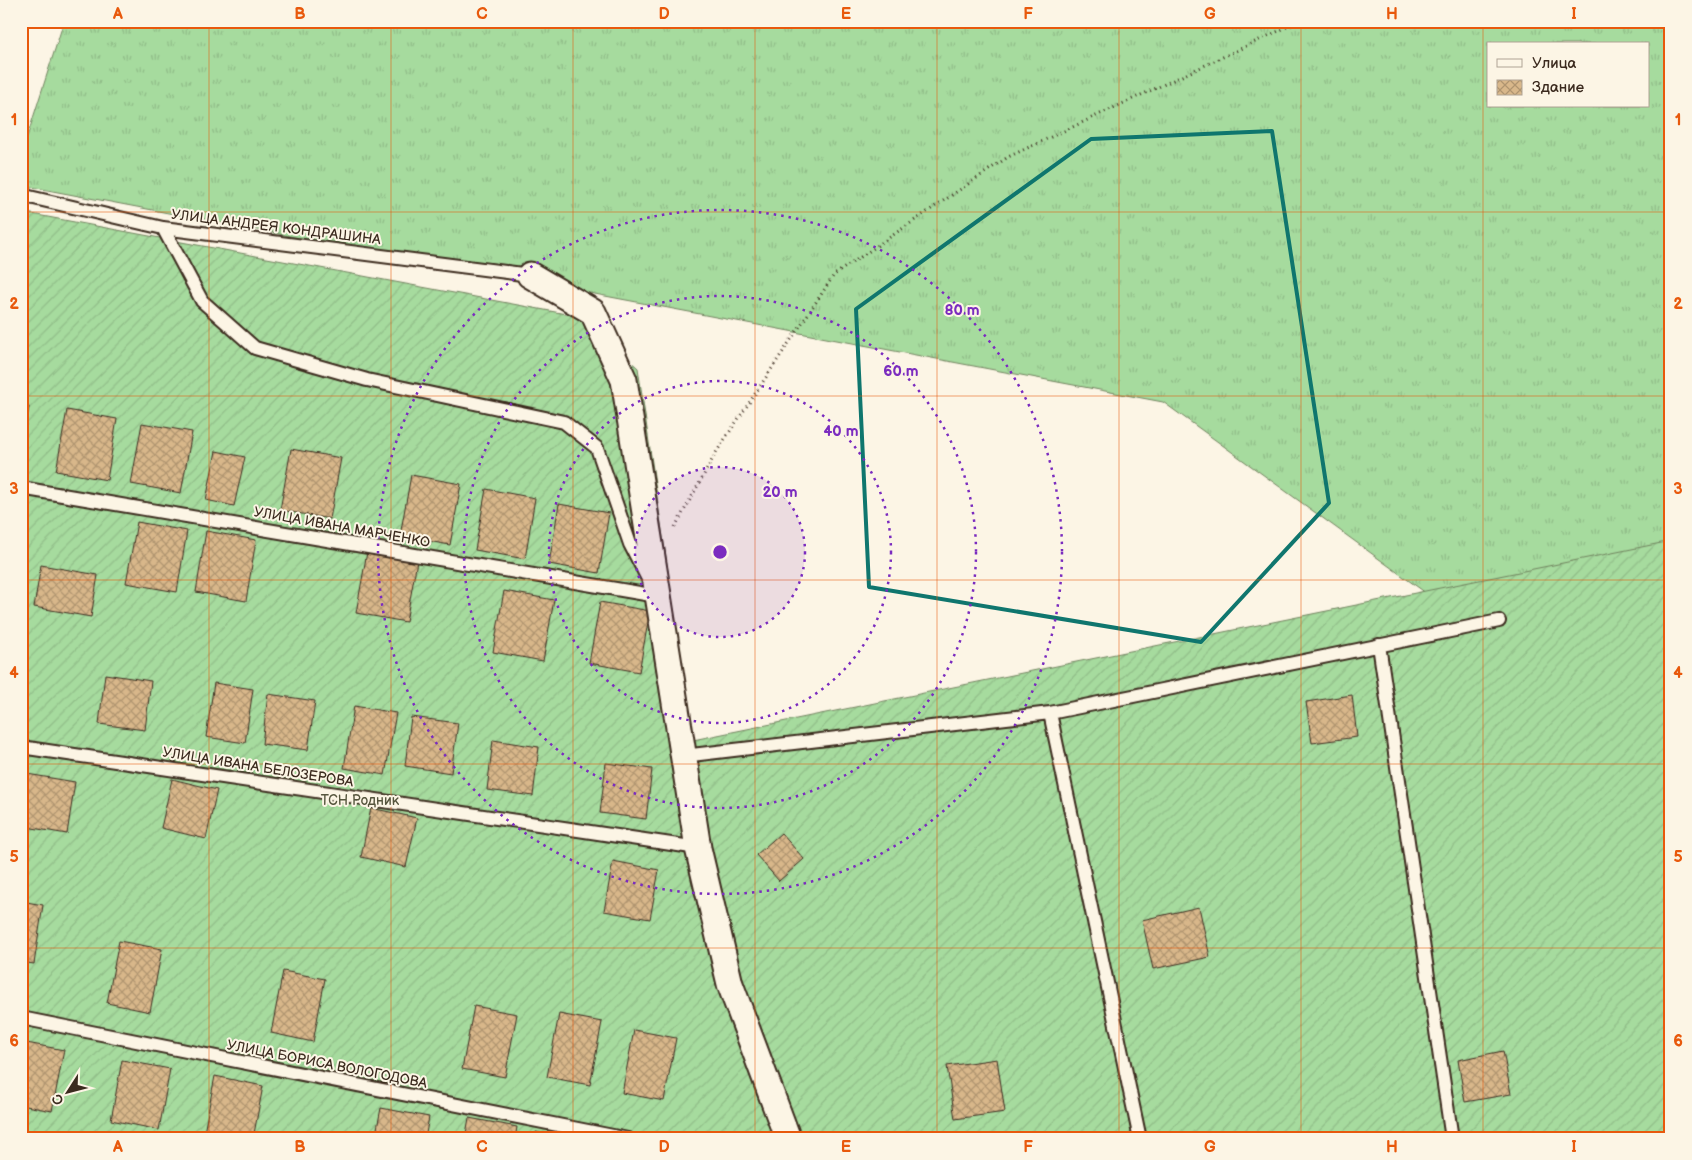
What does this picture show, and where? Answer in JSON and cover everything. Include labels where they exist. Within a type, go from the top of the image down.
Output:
[{"type":"street","points":[[530,275],[593,312],[624,380],[698,848],[730,984],[788,1139]]},
{"type":"lane","name":"УЛИЦА АНДРЕЯ КОНДРАШИНА","points":[[21,195],[163,228],[530,275]]},
{"type":"lane","points":[[163,228],[202,301],[255,348],[367,380],[564,422],[597,448],[630,544],[657,596]]},
{"type":"lane","name":"УЛИЦА ИВАНА МАРЧЕНКО","points":[[21,488],[657,596]]},
{"type":"lane","points":[[683,756],[1050,713],[1498,620]]},
{"type":"lane","points":[[1380,645],[1452,1139]]},
{"type":"lane","points":[[1050,713],[1140,1139]]},
{"type":"lane","name":"УЛИЦА ИВАНА БЕЛОЗЕРОВА","points":[[21,747],[698,848]]},
{"type":"lane","name":"УЛИЦА БОРИСА ВОЛОГОДОВА","points":[[21,1018],[628,1139]]},
{"type":"path","points":[[653,567],[717,451],[834,275],[1008,157],[1300,21]]},
{"type":"highlighted area","points":[[1272,131],[1329,503],[1201,642],[869,587],[856,309],[1091,139]]},
{"type":"green space","points":[[64,21],[1671,21],[1671,771],[1163,402],[21,185],[21,156]]},
{"type":"green space","name":"ТСН Родник","points":[[21,212],[582,317],[638,368],[693,740],[1671,541],[1671,1139],[21,1139]]},
{"type":"building","points":[[21,405],[29,407],[21,451]]},
{"type":"building","points":[[67,410],[117,419],[107,480],[56,471]]},
{"type":"building","points":[[142,423],[192,432],[181,493],[131,484]]},
{"type":"building","points":[[291,449],[341,458],[330,519],[280,510]]},
{"type":"building","points":[[216,451],[245,457],[234,506],[206,500]]},
{"type":"building","points":[[411,475],[461,484],[450,545],[400,536]]},
{"type":"building","points":[[486,489],[535,498],[525,559],[475,550]]},
{"type":"building","points":[[559,504],[609,513],[599,573],[549,564]]},
{"type":"building","points":[[137,522],[187,531],[177,592],[126,583]]},
{"type":"building","points":[[206,531],[256,540],[246,601],[196,592]]},
{"type":"building","points":[[367,552],[417,561],[406,622],[356,613]]},
{"type":"building","points":[[41,565],[98,575],[91,617],[34,607]]},
{"type":"building","points":[[504,591],[554,600],[543,661],[493,652]]},
{"type":"building","points":[[600,602],[650,611],[639,672],[589,663]]},
{"type":"building","points":[[105,674],[151,681],[145,730],[99,724]]},
{"type":"building","points":[[214,683],[253,689],[245,743],[206,737]]},
{"type":"building","points":[[268,694],[315,701],[308,750],[262,744]]},
{"type":"building","points":[[1352,695],[1357,737],[1312,743],[1306,702]]},
{"type":"building","points":[[354,706],[396,713],[385,775],[344,768]]},
{"type":"building","points":[[411,717],[458,723],[451,773],[405,766]]},
{"type":"building","points":[[493,740],[539,747],[533,796],[487,790]]},
{"type":"building","points":[[606,763],[652,769],[646,819],[600,813]]},
{"type":"building","points":[[21,773],[75,782],[67,834],[21,826]]},
{"type":"building","points":[[172,779],[217,790],[206,839],[161,828]]},
{"type":"building","points":[[371,808],[417,818],[406,867],[361,857]]},
{"type":"building","points":[[781,833],[804,859],[779,881],[756,855]]},
{"type":"building","points":[[613,861],[659,870],[650,919],[604,911]]},
{"type":"building","points":[[21,901],[43,905],[34,964],[21,962]]},
{"type":"building","points":[[1199,907],[1210,957],[1153,969],[1142,920]]},
{"type":"building","points":[[119,941],[162,949],[150,1012],[107,1003]]},
{"type":"building","points":[[283,971],[325,979],[313,1042],[271,1033]]},
{"type":"building","points":[[474,1006],[517,1014],[505,1077],[462,1069]]},
{"type":"building","points":[[559,1014],[602,1022],[590,1085],[547,1077]]},
{"type":"building","points":[[634,1030],[676,1038],[664,1101],[622,1093]]},
{"type":"building","points":[[21,1042],[64,1050],[52,1111],[21,1105]]},
{"type":"building","points":[[1503,1051],[1511,1094],[1465,1102],[1458,1060]]},
{"type":"building","points":[[997,1059],[1005,1112],[955,1119],[947,1066]]},
{"type":"building","points":[[122,1060],[170,1069],[159,1130],[111,1120]]},
{"type":"building","points":[[215,1076],[263,1086],[253,1139],[203,1138]]},
{"type":"building","points":[[381,1108],[429,1117],[425,1139],[375,1139]]},
{"type":"building","points":[[469,1118],[517,1127],[515,1139],[465,1139]]},
{"type":"building","points":[[536,1132],[567,1139],[534,1139]]}]
